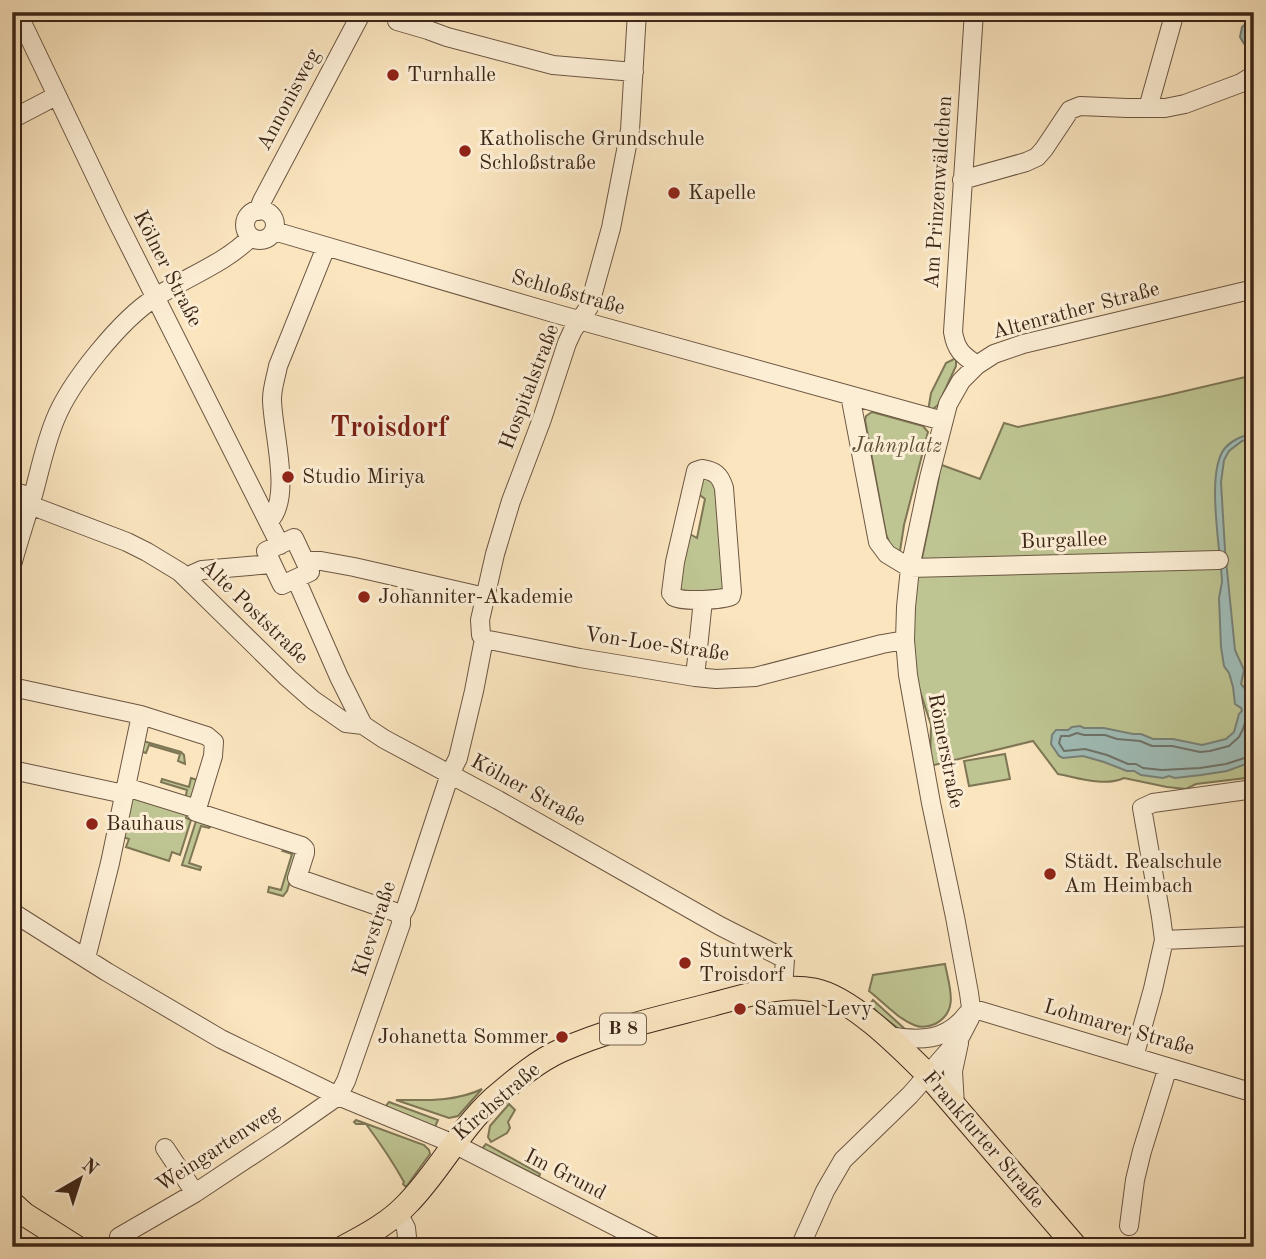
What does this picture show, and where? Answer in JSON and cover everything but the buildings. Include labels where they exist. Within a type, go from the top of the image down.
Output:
[{"type":"main road","name":"Kirchstraße","points":[[454,1144],[491,1101],[531,1068],[561,1051],[599,1036],[658,1018],[796,988],[816,990],[835,997],[887,1036]]},
{"type":"main road","name":"Frankfurter Straße","points":[[887,1036],[928,1075],[1076,1247]]},
{"type":"main road","name":"B 8","points":[[344,1247],[398,1213],[454,1144]]},
{"type":"main road","points":[[16,1209],[76,1247]]},
{"type":"street","name":"Kölner Straße","points":[[16,12],[116,219],[280,545]]},
{"type":"street","name":"Annonisweg","points":[[258,211],[362,12]]},
{"type":"street","name":"Hospitalstraße","points":[[450,774],[464,736],[484,639],[481,635],[480,620],[495,554],[567,343],[592,298],[611,228],[630,130],[637,12]]},
{"type":"street","name":"Am Prinzenwäldchen","points":[[974,12],[953,332],[955,346],[977,365]]},
{"type":"street","points":[[1147,108],[1175,12]]},
{"type":"street","points":[[397,21],[553,65],[634,72]]},
{"type":"street","points":[[962,180],[1037,157],[1070,110],[1080,106],[1147,108],[1185,104],[1241,83],[1254,75]]},
{"type":"street","points":[[12,120],[57,96]]},
{"type":"street","points":[[258,211],[264,211],[271,215],[274,231],[267,239],[251,237],[246,229],[247,219],[258,211]]},
{"type":"street","name":"Schloßstraße","points":[[274,231],[850,396]]},
{"type":"street","points":[[12,564],[55,420],[87,367],[134,315],[155,297],[220,262],[251,237]]},
{"type":"street","points":[[269,522],[275,516],[279,499],[272,398],[278,366],[326,247]]},
{"type":"street","name":"Altenrather Straße","points":[[943,421],[948,404],[961,381],[977,365],[994,354],[1023,344],[1254,289]]},
{"type":"street","points":[[910,568],[887,554],[878,542],[850,396],[943,421]]},
{"type":"street","name":"Römerstraße","points":[[943,421],[910,568],[905,640],[913,710],[971,1008]]},
{"type":"street","points":[[702,469],[719,475],[724,488],[732,592],[731,596],[726,598],[703,600],[676,598],[670,587],[696,471],[702,469]]},
{"type":"street","name":"Alte Poststraße","points":[[12,491],[127,542],[186,577],[313,700],[346,723],[363,725]]},
{"type":"street","points":[[294,538],[305,561],[310,572],[282,585],[266,551],[294,538]]},
{"type":"street","name":"Burgallee","points":[[910,568],[1220,560]]},
{"type":"street","points":[[305,561],[354,567],[485,597]]},
{"type":"street","points":[[186,577],[202,570],[272,565]]},
{"type":"street","points":[[296,579],[363,725]]},
{"type":"street","points":[[695,677],[703,600]]},
{"type":"street","name":"Von-Loe-Straße","points":[[484,639],[580,658],[716,679],[755,677],[905,640]]},
{"type":"street","points":[[12,687],[141,715],[207,736],[214,742],[213,756],[196,811]]},
{"type":"street","points":[[86,958],[110,863],[141,715]]},
{"type":"street","name":"Kölner Straße","points":[[363,725],[720,926],[785,959],[783,989]]},
{"type":"street","points":[[12,770],[125,790],[302,846],[305,853],[297,878],[401,916]]},
{"type":"street","name":"Klevstraße","points":[[338,1096],[346,1081],[401,924],[401,916],[450,774]]},
{"type":"street","points":[[1134,1056],[1164,940],[1143,807],[1153,803],[1254,789]]},
{"type":"street","name":"Kirchstraße","points":[[12,912],[221,1039],[338,1096],[454,1144]]},
{"type":"street","points":[[1164,940],[1254,936]]},
{"type":"street","points":[[887,1036],[920,1039],[936,1037],[960,1023],[971,1008]]},
{"type":"street","points":[[800,1247],[825,1191],[843,1160],[911,1095],[959,1039],[968,1025],[971,1008]]},
{"type":"street","name":"Lohmarer Straße","points":[[971,1008],[1254,1093]]},
{"type":"street","points":[[955,1106],[953,1071],[959,1039]]},
{"type":"street","points":[[1129,1226],[1135,1180],[1168,1067]]},
{"type":"street","name":"Weingartenweg","points":[[119,1237],[195,1193],[338,1096]]},
{"type":"street","name":"Im Grund","points":[[454,1144],[656,1247]]},
{"type":"street","points":[[165,1148],[195,1193]]},
{"type":"street","points":[[398,1213],[406,1228],[408,1247]]},
{"type":"green space","points":[[956,358],[956,366],[938,405],[928,411],[931,393],[946,363]]},
{"type":"green space","points":[[1254,375],[1254,777],[1196,784],[1186,789],[1124,778],[1108,782],[1091,781],[1058,774],[1033,741],[930,766],[931,725],[918,685],[910,640],[917,582],[939,477],[939,464],[980,479],[1004,423],[1018,427]]},
{"type":"green space","name":"Jahnplatz","points":[[872,412],[923,426],[928,432],[900,551],[897,552],[891,547],[886,534],[865,420]]},
{"type":"green space","points":[[704,477],[714,479],[726,585],[712,593],[682,591],[679,587],[688,533],[697,538],[705,499],[697,493]]},
{"type":"green space","points":[[143,741],[181,752],[185,764],[178,761],[180,754],[149,745],[146,753],[140,751]]},
{"type":"green space","points":[[1005,754],[1010,779],[969,786],[964,761]]},
{"type":"green space","points":[[191,778],[197,780],[191,799],[185,800],[187,790],[161,782],[162,779],[189,787]]},
{"type":"green space","points":[[132,796],[187,813],[186,818],[191,820],[180,855],[172,852],[169,861],[126,847],[129,839],[120,836]]},
{"type":"green space","points":[[196,821],[210,827],[201,826],[189,863],[201,867],[200,870],[182,865]]},
{"type":"green space","points":[[287,849],[298,855],[283,896],[268,892],[269,887],[281,890],[292,854],[283,851]]},
{"type":"green space","points":[[945,964],[950,1005],[943,1019],[932,1025],[919,1027],[908,1022],[869,991],[873,975]]},
{"type":"green space","points":[[873,1000],[906,1030],[904,1033],[878,1013],[870,1004]]},
{"type":"green space","points":[[482,1089],[458,1116],[449,1118],[396,1100],[451,1098]]},
{"type":"green space","points":[[389,1102],[438,1120],[434,1129],[385,1107]]},
{"type":"green space","points":[[509,1104],[515,1110],[508,1122],[510,1128],[507,1133],[491,1142],[488,1137],[490,1126]]},
{"type":"green space","points":[[356,1120],[424,1145],[429,1150],[430,1154],[406,1187],[366,1124],[356,1124]]},
{"type":"green space","points":[[486,1144],[540,1174],[539,1177],[490,1152],[483,1153],[480,1151]]},
{"type":"water","points":[[1249,21],[1254,23],[1254,51],[1246,46],[1240,37],[1242,27]]},
{"type":"water","points":[[1254,433],[1254,438],[1242,441],[1229,451],[1224,460],[1221,482],[1235,650],[1244,670],[1241,684],[1247,691],[1253,710],[1254,761],[1227,771],[1163,778],[1141,775],[1083,756],[1059,756],[1051,744],[1052,735],[1056,730],[1068,730],[1072,727],[1104,728],[1141,734],[1153,739],[1173,739],[1202,745],[1226,739],[1234,732],[1242,711],[1235,704],[1233,687],[1224,666],[1221,647],[1219,598],[1222,582],[1216,475],[1219,459],[1225,448],[1235,440]]},
{"type":"place","name":"Turnhalle","points":[[393,75]]},
{"type":"place","name":"Katholische Grundschule Schloßstraße","points":[[465,151]]},
{"type":"place","name":"Kapelle","points":[[674,193]]},
{"type":"place","name":"Studio Miriya","points":[[288,477]]},
{"type":"place","name":"Johanniter-Akademie","points":[[364,597]]},
{"type":"place","name":"Bauhaus","points":[[92,824]]},
{"type":"place","name":"Städt. Realschule Am Heimbach","points":[[1050,874]]},
{"type":"place","name":"Stuntwerk Troisdorf","points":[[685,963]]},
{"type":"place","name":"Samuel Levy","points":[[740,1009]]},
{"type":"place","name":"Johanetta Sommer","points":[[562,1037]]},
{"type":"district","name":"Troisdorf","points":[[389,429]]}]
